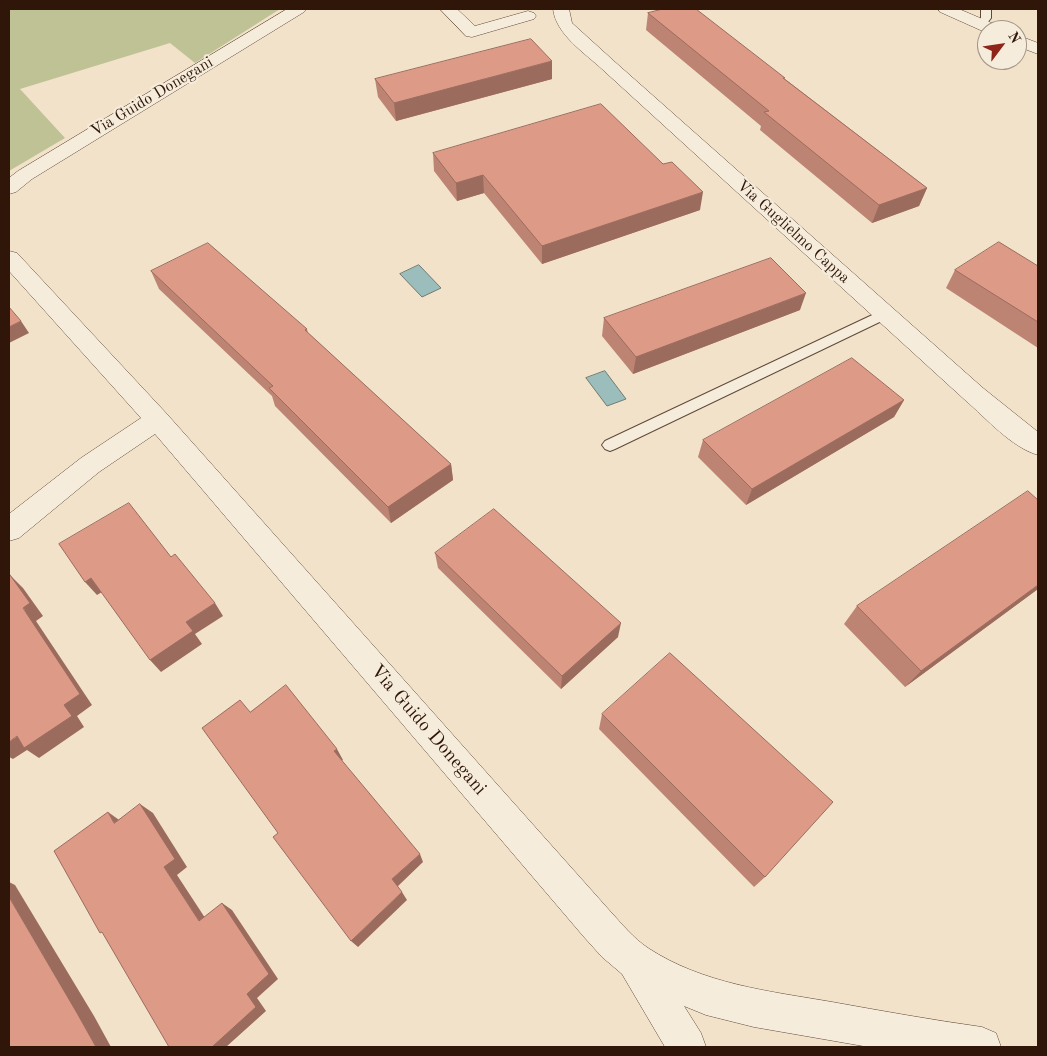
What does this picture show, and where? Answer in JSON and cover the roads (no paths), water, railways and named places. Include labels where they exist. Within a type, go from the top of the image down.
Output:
[{"type":"street","name":"Via Guido Donegani","points":[[11,185],[298,9]]},
{"type":"street","points":[[448,9],[472,32],[528,16]]},
{"type":"street","points":[[946,9],[984,20]]},
{"type":"street","points":[[490,11],[528,16],[561,13]]},
{"type":"street","name":"Via Guglielmo Cappa","points":[[561,13],[565,24],[609,66],[996,413],[1038,446]]},
{"type":"street","name":"Via Guido Donegani","points":[[9,258],[157,420],[597,924],[635,961],[687,1047]]},
{"type":"street","points":[[9,530],[90,464],[157,420]]},
{"type":"street","points":[[635,961],[658,976],[683,988],[750,1008],[982,1047]]},
{"type":"lane","points":[[610,445],[885,314]]},
{"type":"water","points":[[419,265],[441,288],[422,297],[400,274]]},
{"type":"water","points":[[605,371],[626,399],[607,406],[586,378]]}]
